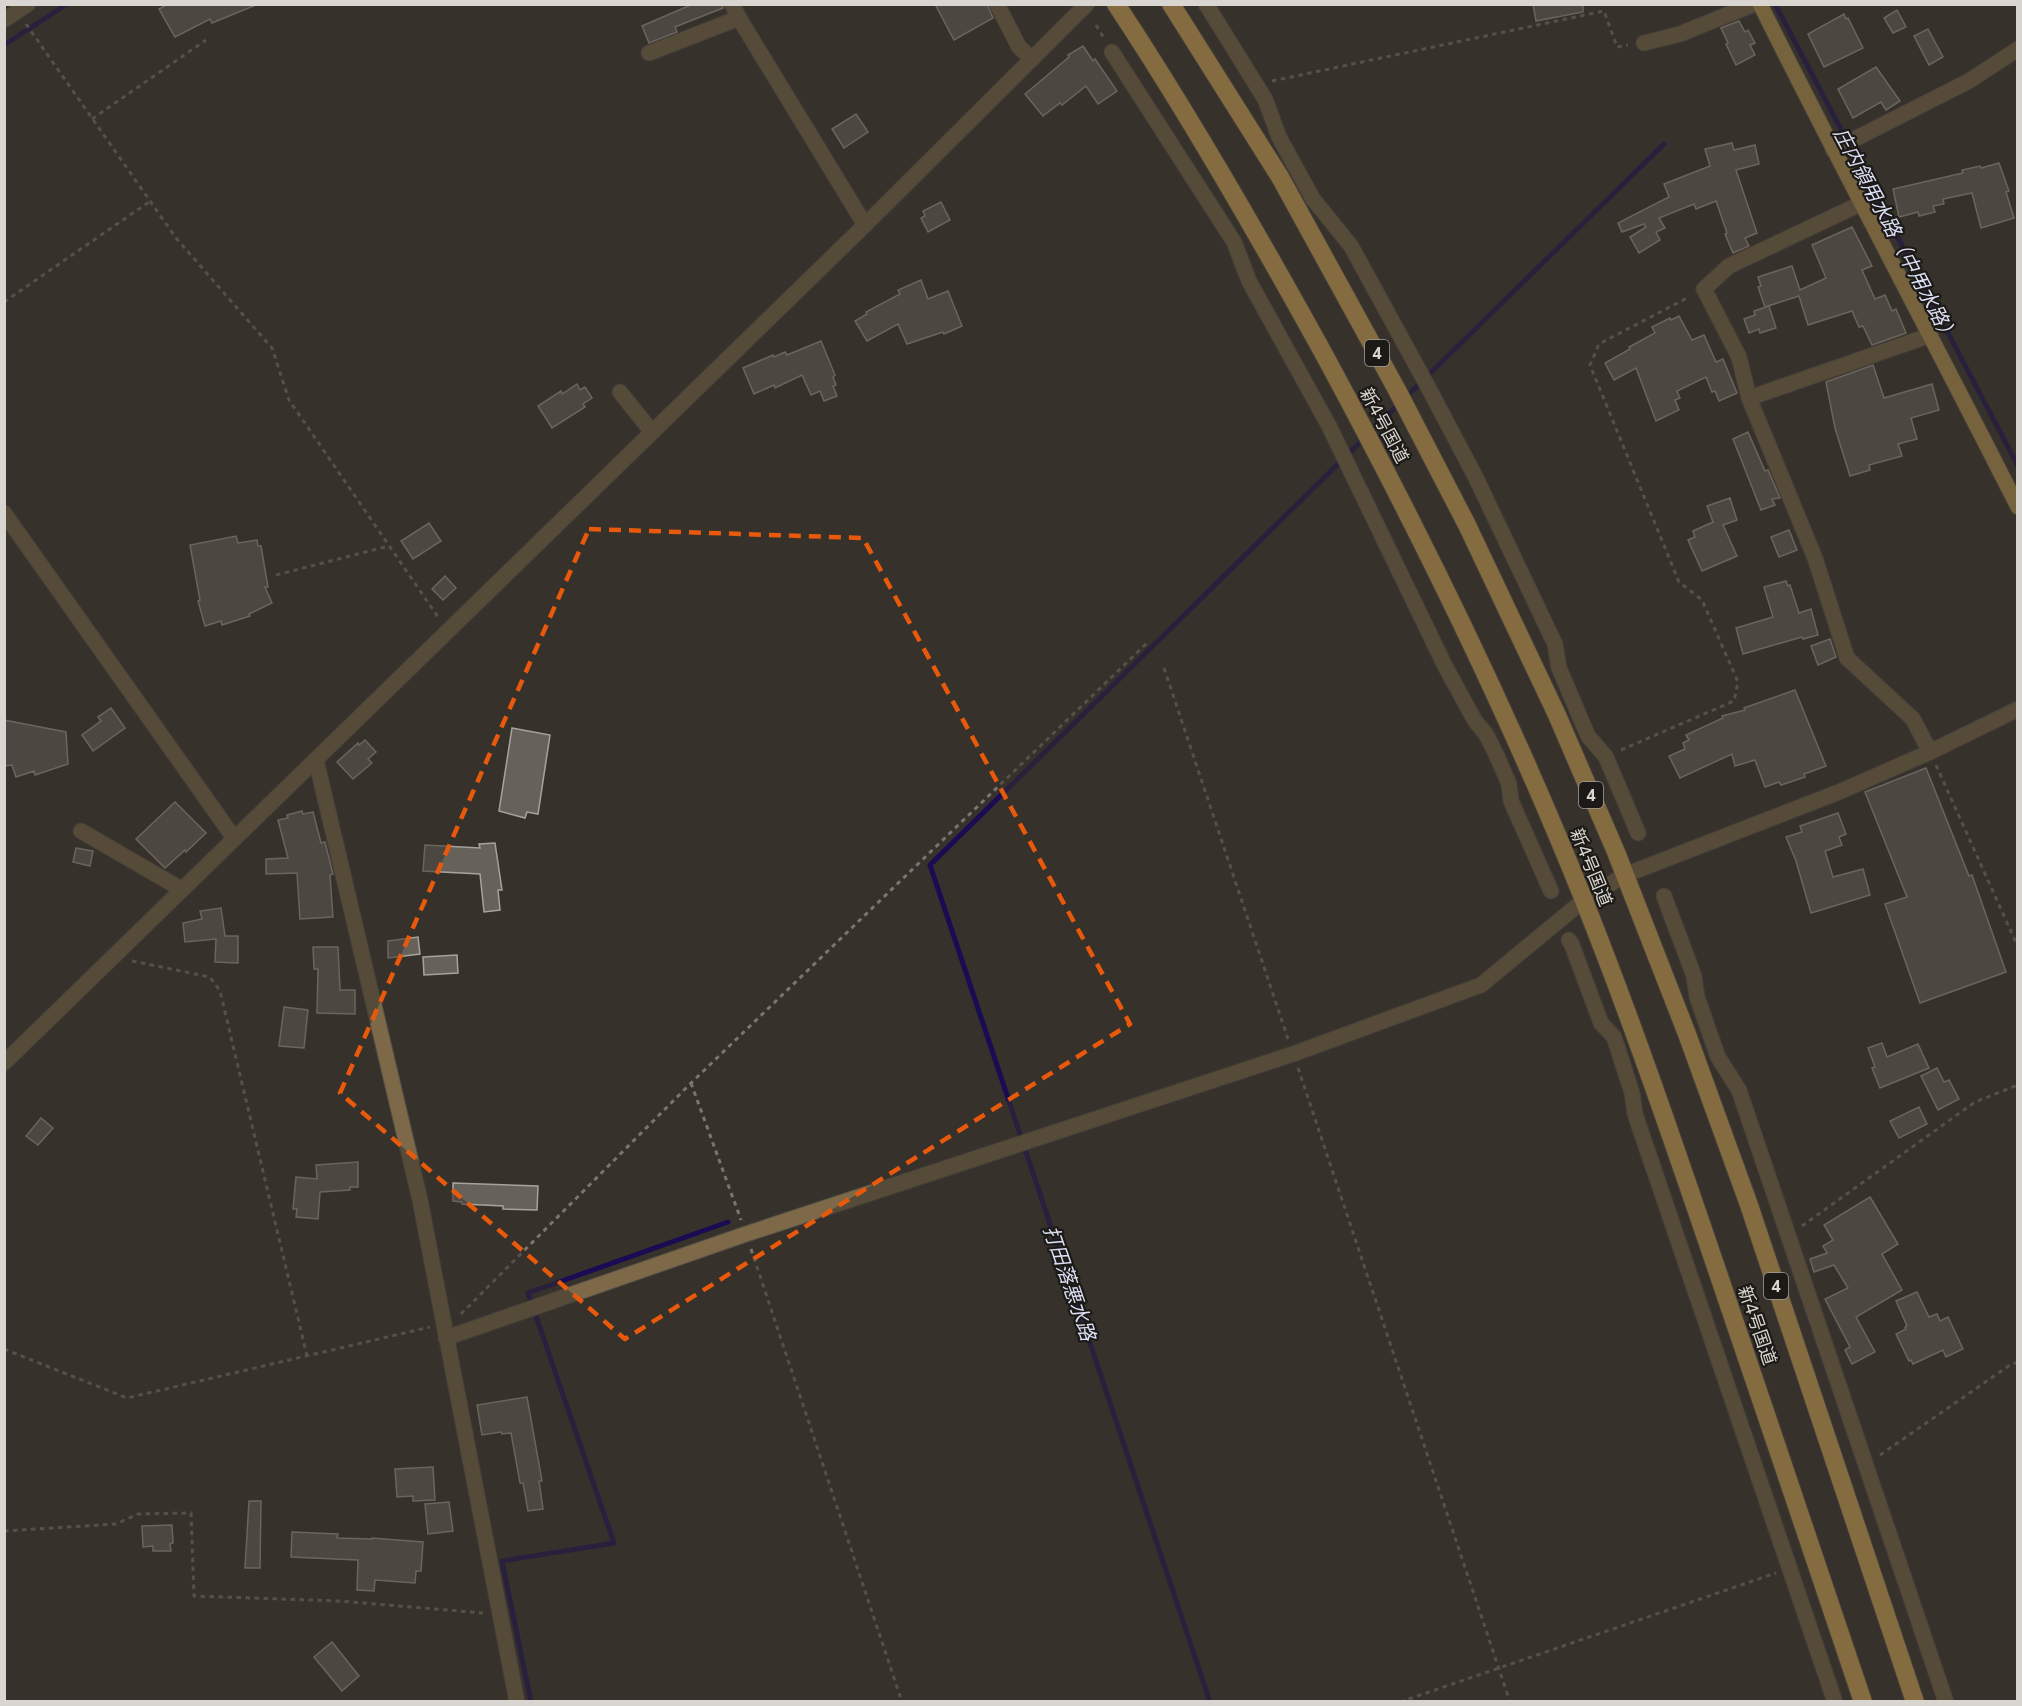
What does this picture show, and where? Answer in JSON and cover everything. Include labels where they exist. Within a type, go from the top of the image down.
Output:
[{"type":"highway","name":"新4号国道","points":[[1116,4],[1243,209],[1407,511],[1518,744],[1584,900],[1642,1052],[1863,1701]]},
{"type":"highway","name":"新4号国道","points":[[1171,4],[1280,177],[1397,390],[1467,525],[1557,715],[1625,875],[1687,1034],[1749,1204],[1915,1701]]},
{"type":"main road","points":[[1760,4],[1860,204],[1931,334],[2018,507]]},
{"type":"street","points":[[997,4],[1019,47],[1032,59]]},
{"type":"street","points":[[4,1063],[865,225],[1087,4]]},
{"type":"street","points":[[1206,4],[1265,99],[1279,137],[1313,199],[1350,246],[1475,476],[1555,644],[1560,668],[1588,736],[1606,757],[1638,833]]},
{"type":"street","points":[[1644,43],[1680,34],[1754,4]]},
{"type":"street","points":[[649,53],[736,11],[865,225]]},
{"type":"street","points":[[1833,150],[1968,81],[2018,49]]},
{"type":"street","points":[[1112,52],[1234,242],[1249,280],[1329,426],[1445,666],[1474,721],[1486,734],[1496,754],[1509,784],[1511,801],[1551,891]]},
{"type":"street","points":[[1280,177],[1296,169]]},
{"type":"street","points":[[1860,204],[1729,266],[1704,289],[1739,357],[1749,398],[1815,558],[1847,658],[1914,719],[1930,752]]},
{"type":"street","points":[[1221,220],[1243,209]]},
{"type":"street","points":[[1749,398],[1931,334]]},
{"type":"street","points":[[620,392],[652,432]]},
{"type":"street","points":[[4,513],[234,838]]},
{"type":"street","points":[[1557,715],[1575,706]]},
{"type":"street","points":[[444,1331],[1293,1054],[1481,985],[1584,900],[1625,875],[1839,792],[2018,710]]},
{"type":"street","points":[[1496,754],[1518,744]]},
{"type":"street","points":[[316,760],[420,1200],[517,1701]]},
{"type":"street","points":[[81,831],[182,889]]},
{"type":"street","points":[[1664,896],[1694,976],[1697,997],[1718,1057],[1739,1090],[1946,1701]]},
{"type":"street","points":[[1569,940],[1601,1023],[1614,1037],[1632,1093],[1635,1114],[1835,1701]]},
{"type":"street","points":[[1687,1034],[1707,1026]]},
{"type":"street","points":[[1621,1061],[1642,1052]]},
{"type":"path","points":[[1255,84],[1604,11],[1617,47],[1644,43]]},
{"type":"path","points":[[17,12],[176,238],[272,348],[289,400],[448,631]]},
{"type":"path","points":[[92,119],[206,40]]},
{"type":"path","points":[[4,302],[149,202]]},
{"type":"path","points":[[1606,757],[1734,701],[1738,682],[1702,600],[1679,582],[1590,365],[1599,344],[1704,289]]},
{"type":"path","points":[[276,575],[389,546]]},
{"type":"path","points":[[4,1349],[127,1398],[307,1356],[444,1331],[692,1083],[1148,642]]},
{"type":"path","points":[[1164,668],[1510,1701]]},
{"type":"path","points":[[1930,752],[2018,947]]},
{"type":"path","points":[[113,957],[210,977],[220,991],[307,1356]]},
{"type":"path","points":[[692,1083],[746,1234],[902,1701]]},
{"type":"path","points":[[1788,1236],[1975,1102],[2018,1085]]},
{"type":"path","points":[[1866,1466],[2010,1365],[2018,1362]]},
{"type":"path","points":[[4,1531],[116,1524],[138,1514],[191,1513],[194,1596],[339,1601],[500,1615]]},
{"type":"path","points":[[1400,1701],[1791,1568]]},
{"type":"highlighted area","points":[[589,529],[863,538],[1130,1024],[625,1339],[340,1093]]},
{"type":"building","points":[[168,4],[256,5],[212,23],[210,19],[175,37],[159,9]]},
{"type":"building","points":[[693,4],[722,4],[723,8],[675,27],[677,32],[649,43],[642,26]]},
{"type":"building","points":[[935,4],[987,4],[993,18],[954,40]]},
{"type":"building","points":[[1533,4],[1583,4],[1583,12],[1536,21]]},
{"type":"building","points":[[1897,10],[1906,27],[1893,33],[1884,18]]},
{"type":"building","points":[[1844,14],[1863,48],[1824,67],[1808,34]]},
{"type":"building","points":[[1739,21],[1745,32],[1748,30],[1755,43],[1750,45],[1755,55],[1736,65],[1721,28]]},
{"type":"building","points":[[1928,29],[1943,57],[1929,65],[1914,36]]},
{"type":"building","points":[[1083,46],[1117,91],[1098,104],[1086,86],[1062,105],[1060,103],[1043,116],[1025,94],[1069,57],[1068,55]]},
{"type":"building","points":[[1876,67],[1900,101],[1886,110],[1881,102],[1853,118],[1838,89]]},
{"type":"building","points":[[856,114],[868,132],[844,148],[832,129]]},
{"type":"building","points":[[1732,143],[1734,150],[1755,145],[1759,164],[1736,170],[1757,233],[1745,238],[1749,246],[1733,253],[1716,201],[1696,209],[1694,204],[1659,218],[1665,228],[1656,232],[1660,240],[1639,253],[1630,237],[1646,227],[1644,224],[1622,232],[1618,223],[1669,197],[1664,184],[1710,166],[1705,149]]},
{"type":"building","points":[[1999,163],[2009,191],[2006,192],[2014,218],[1981,228],[1972,193],[1943,199],[1944,204],[1933,206],[1935,212],[1919,216],[1918,212],[1899,217],[1893,189],[1963,173],[1962,170]]},
{"type":"building","points":[[941,202],[950,220],[928,232],[921,218],[925,216],[923,211]]},
{"type":"building","points":[[1852,227],[1872,266],[1862,270],[1875,299],[1885,295],[1892,311],[1896,309],[1906,333],[1872,345],[1863,326],[1859,327],[1852,311],[1808,325],[1799,296],[1765,307],[1758,287],[1761,286],[1758,277],[1792,266],[1800,290],[1826,278],[1812,245]]},
{"type":"building","points":[[921,280],[928,299],[948,291],[962,326],[944,334],[943,332],[907,344],[898,324],[867,341],[855,321],[867,314],[866,312],[900,294],[898,290]]},
{"type":"building","points":[[1769,306],[1776,328],[1760,333],[1759,329],[1749,333],[1744,319],[1755,315],[1754,311]]},
{"type":"building","points":[[1679,316],[1692,340],[1704,335],[1716,362],[1723,359],[1737,393],[1719,401],[1715,391],[1712,392],[1706,377],[1677,391],[1680,398],[1675,400],[1679,410],[1656,421],[1636,368],[1614,380],[1605,363],[1655,333],[1652,327]]},
{"type":"building","points":[[821,341],[835,375],[833,377],[836,385],[833,386],[837,396],[824,401],[820,391],[811,395],[802,375],[775,388],[774,385],[754,394],[743,368],[773,355],[774,357],[785,352],[787,355]]},
{"type":"building","points":[[1873,365],[1884,398],[1932,384],[1939,410],[1911,418],[1917,439],[1898,444],[1902,456],[1869,465],[1870,470],[1850,476],[1835,428],[1826,382]]},
{"type":"building","points":[[577,384],[580,390],[585,387],[592,398],[583,404],[585,407],[552,428],[538,406]]},
{"type":"building","points":[[1748,432],[1780,498],[1772,499],[1775,505],[1761,510],[1733,439]]},
{"type":"building","points":[[1730,498],[1737,520],[1723,525],[1737,556],[1702,571],[1688,540],[1695,537],[1693,531],[1713,522],[1707,506]]},
{"type":"building","points":[[429,523],[441,541],[413,559],[401,541]]},
{"type":"building","points":[[1789,530],[1797,550],[1779,557],[1771,537]]},
{"type":"building","points":[[236,536],[238,543],[257,540],[258,546],[261,546],[268,587],[265,587],[272,603],[249,614],[250,616],[222,625],[221,621],[205,626],[198,601],[200,600],[190,545]]},
{"type":"building","points":[[445,576],[456,588],[443,600],[432,589]]},
{"type":"building","points":[[1786,581],[1788,586],[1790,585],[1799,613],[1811,609],[1818,635],[1803,639],[1802,637],[1743,654],[1736,628],[1773,617],[1764,587]]},
{"type":"building","points":[[1830,639],[1836,657],[1818,665],[1811,646]]},
{"type":"building","points":[[1795,690],[1826,766],[1804,774],[1805,777],[1781,785],[1779,782],[1765,787],[1755,760],[1735,766],[1732,754],[1680,778],[1669,756],[1685,749],[1683,743],[1689,740],[1686,735],[1723,718],[1722,716],[1745,710],[1744,708]]},
{"type":"building","points":[[111,708],[125,728],[93,751],[82,735],[101,721],[98,717]]},
{"type":"building","points":[[4,720],[66,732],[68,764],[35,775],[34,771],[16,777],[12,765],[4,766]]},
{"type":"building","points":[[512,728],[550,735],[538,814],[527,812],[525,818],[499,811]]},
{"type":"building","points":[[365,740],[376,752],[368,759],[372,763],[353,779],[337,762],[358,743],[359,745]]},
{"type":"building","points":[[1926,768],[1969,876],[1972,875],[2006,972],[1920,1003],[1885,904],[1907,897],[1865,792]]},
{"type":"building","points":[[175,802],[206,833],[165,868],[136,839]]},
{"type":"building","points":[[302,811],[303,814],[313,812],[321,843],[325,842],[333,874],[330,875],[333,917],[300,919],[297,873],[266,874],[266,859],[288,858],[278,820]]},
{"type":"building","points":[[1838,813],[1846,834],[1839,837],[1842,845],[1825,851],[1833,877],[1863,869],[1870,895],[1811,913],[1796,861],[1786,837],[1802,832],[1800,826]]},
{"type":"building","points":[[495,843],[502,890],[498,890],[500,910],[484,912],[480,874],[423,871],[425,845],[480,848],[479,844]]},
{"type":"building","points":[[76,848],[93,851],[90,866],[73,862]]},
{"type":"building","points":[[221,908],[225,936],[238,936],[238,963],[215,962],[216,939],[185,942],[183,923],[202,919],[200,911]]},
{"type":"building","points":[[418,937],[420,954],[388,958],[388,941]]},
{"type":"building","points":[[313,947],[338,947],[340,990],[355,990],[355,1014],[317,1013],[318,969],[314,969]]},
{"type":"building","points":[[457,955],[458,973],[424,975],[423,957]]},
{"type":"building","points":[[284,1007],[308,1010],[304,1048],[279,1046]]},
{"type":"building","points":[[1882,1043],[1887,1057],[1918,1044],[1929,1068],[1880,1088],[1872,1068],[1875,1067],[1868,1048]]},
{"type":"building","points":[[1937,1068],[1944,1082],[1949,1080],[1959,1099],[1938,1110],[1921,1076]]},
{"type":"building","points":[[1919,1107],[1927,1124],[1899,1138],[1890,1121]]},
{"type":"building","points":[[41,1118],[53,1128],[38,1145],[26,1136]]},
{"type":"building","points":[[358,1162],[358,1187],[350,1187],[350,1190],[320,1192],[318,1219],[296,1217],[297,1209],[293,1209],[296,1177],[317,1179],[316,1165]]},
{"type":"building","points":[[453,1183],[538,1186],[537,1210],[462,1204],[462,1202],[453,1201]]},
{"type":"building","points":[[1870,1197],[1898,1244],[1882,1254],[1902,1290],[1856,1317],[1875,1352],[1852,1364],[1845,1350],[1850,1347],[1825,1299],[1848,1288],[1834,1265],[1814,1272],[1810,1259],[1827,1253],[1823,1246],[1833,1240],[1824,1225]]},
{"type":"building","points":[[1917,1292],[1929,1317],[1937,1314],[1940,1321],[1948,1317],[1963,1349],[1946,1357],[1943,1350],[1913,1364],[1911,1360],[1909,1361],[1896,1334],[1906,1329],[1907,1326],[1896,1301]]},
{"type":"building","points":[[527,1397],[542,1481],[539,1481],[543,1509],[528,1511],[523,1483],[520,1483],[511,1433],[482,1435],[477,1405]]},
{"type":"building","points":[[433,1467],[435,1500],[413,1501],[413,1496],[397,1497],[395,1469]]},
{"type":"building","points":[[249,1501],[261,1501],[260,1568],[245,1568]]},
{"type":"building","points":[[449,1502],[453,1531],[428,1534],[425,1504]]},
{"type":"building","points":[[172,1525],[171,1551],[153,1551],[153,1546],[143,1547],[142,1526]]},
{"type":"building","points":[[292,1532],[338,1534],[337,1538],[423,1542],[421,1571],[416,1571],[415,1583],[375,1580],[374,1591],[357,1590],[358,1560],[291,1557]]},
{"type":"building","points":[[332,1642],[359,1676],[342,1691],[314,1657]]},
{"type":"waterway","points":[[4,45],[67,4]]},
{"type":"waterway","name":"庄内領用水路（中用水路）","points":[[1775,4],[2018,466]]},
{"type":"waterway","points":[[1406,397],[1664,144]]},
{"type":"waterway","name":"打田落悪水路","points":[[1210,1702],[930,865],[1399,404]]},
{"type":"waterway","points":[[531,1702],[502,1561],[614,1543],[528,1293],[728,1222]]}]
